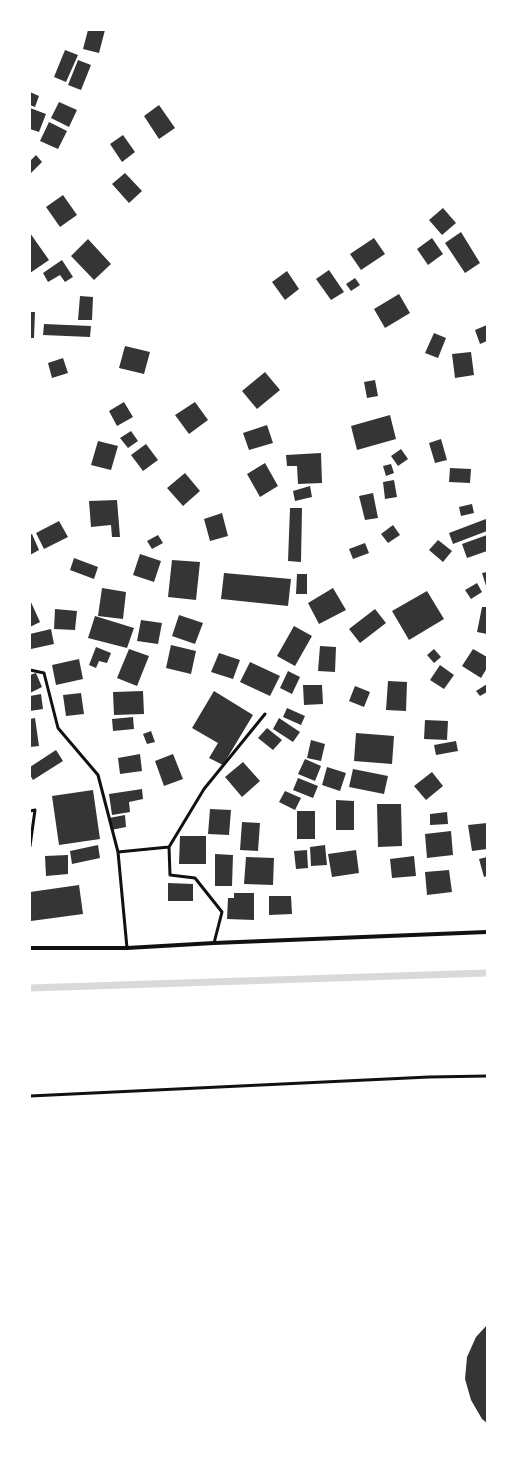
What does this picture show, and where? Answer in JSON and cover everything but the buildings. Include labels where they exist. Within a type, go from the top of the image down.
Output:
[{"type":"street","points":[[30,948],[127,948],[487,932]]},
{"type":"lane","points":[[30,670],[44,673],[58,728],[98,775],[118,852],[127,948]]},
{"type":"lane","points":[[214,943],[222,912],[195,878],[170,876],[169,847],[204,790],[266,714]]},
{"type":"lane","points":[[30,811],[35,810],[30,846]]},
{"type":"lane","points":[[118,852],[169,847]]},
{"type":"lane","points":[[30,1096],[429,1077],[487,1076]]},
{"type":"waterway","points":[[30,988],[487,973]]}]
